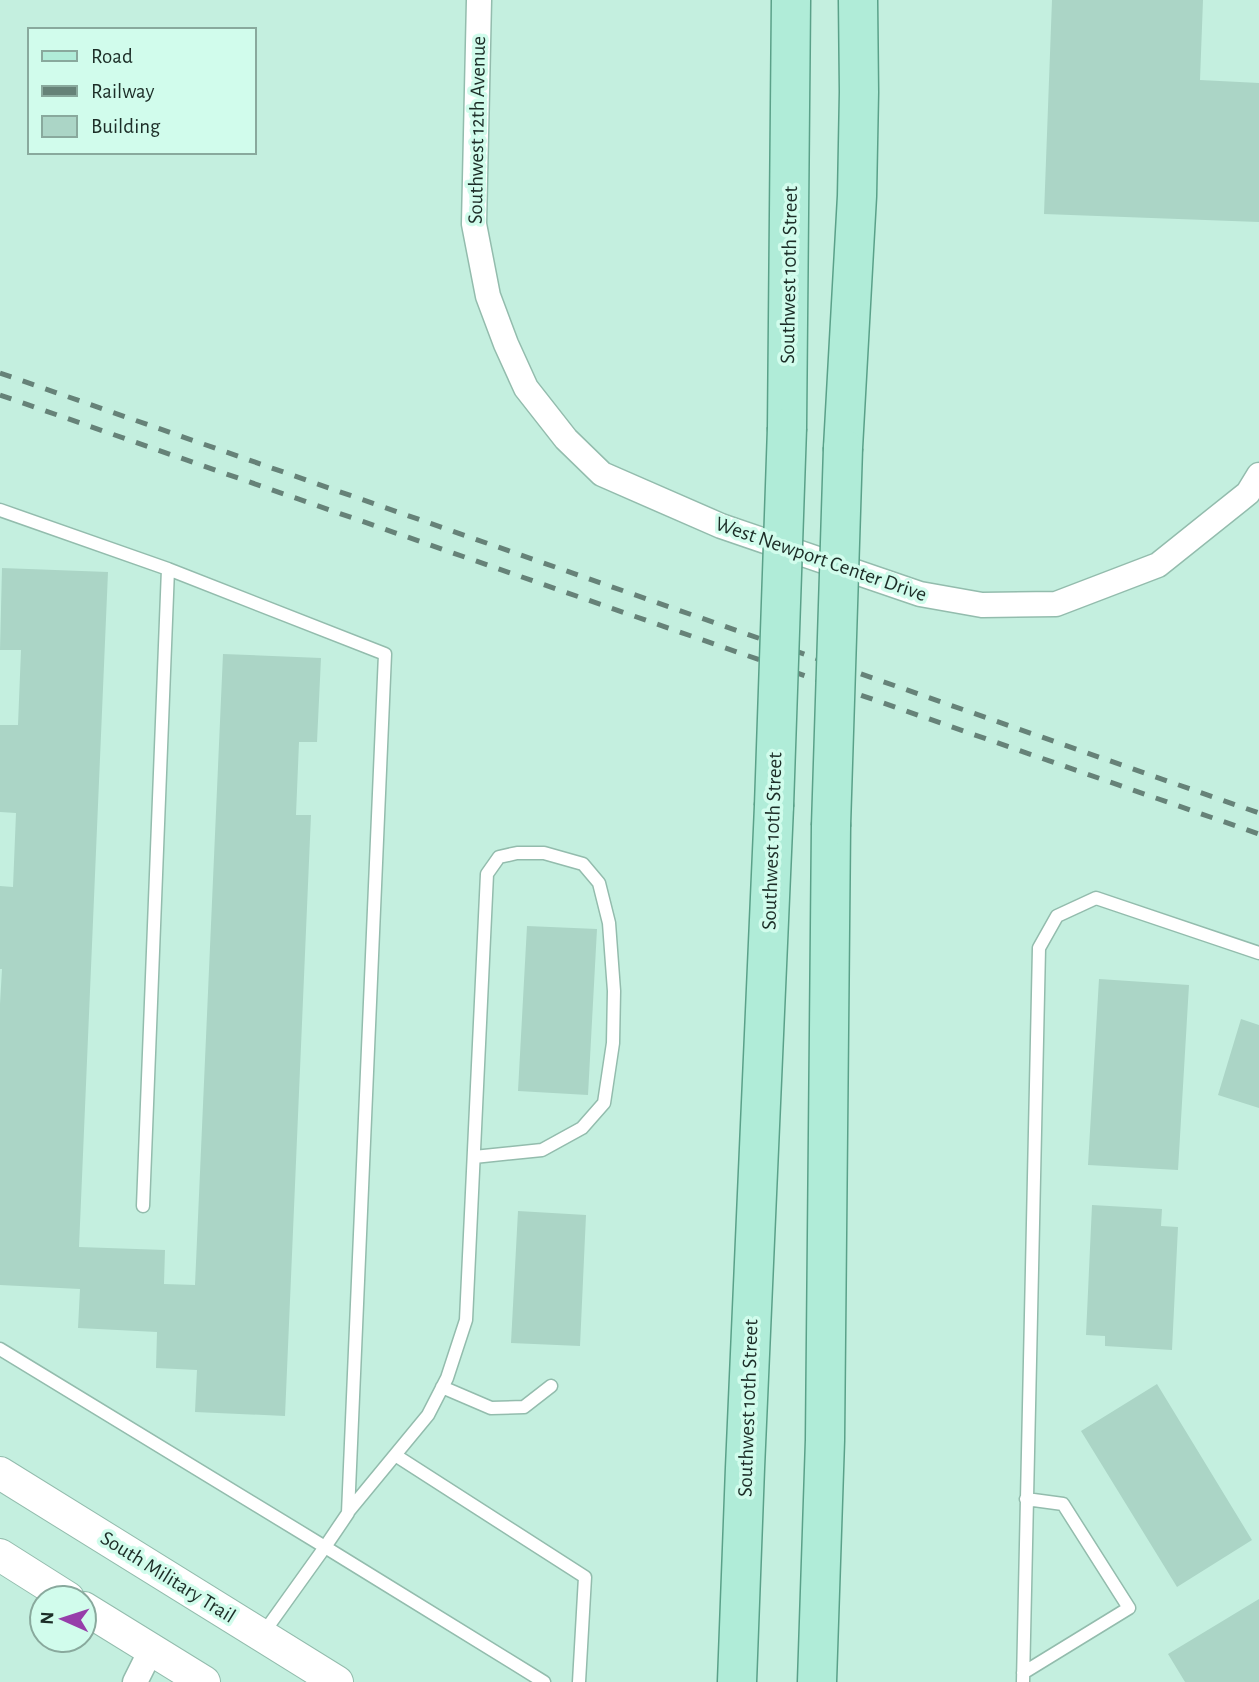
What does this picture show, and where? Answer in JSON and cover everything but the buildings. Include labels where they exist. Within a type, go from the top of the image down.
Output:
[{"type":"main road","name":"Southwest 10th Street","points":[[737,1682],[775,806],[787,428],[791,0]]},
{"type":"main road","points":[[817,1682],[825,1440],[831,826],[844,448],[857,196],[858,0]]},
{"type":"street","name":"Southwest 12th Avenue","points":[[479,0],[474,224],[488,296],[526,388],[566,439],[602,474]]},
{"type":"street","name":"West Newport Center Drive","points":[[602,474],[721,526],[783,548],[920,594],[982,605],[1056,604],[1158,565],[1248,493],[1259,475]]},
{"type":"street","name":"South Military Trail","points":[[0,1473],[337,1682]]},
{"type":"street","points":[[0,1555],[46,1584]]},
{"type":"street","points":[[98,1617],[204,1682]]},
{"type":"street","points":[[135,1682],[151,1650]]},
{"type":"lane","points":[[0,510],[168,569],[385,654],[348,1513]]},
{"type":"lane","points":[[143,1206],[168,569]]},
{"type":"lane","points":[[261,1635],[348,1513],[428,1415],[447,1378],[466,1320],[487,874],[499,857],[517,853],[544,853],[583,864],[599,883],[609,923],[614,991],[613,1043],[604,1103],[582,1128],[542,1150],[474,1157]]},
{"type":"lane","points":[[1023,1678],[1039,948],[1057,916],[1096,898],[1259,953]]},
{"type":"lane","points":[[0,1349],[544,1682]]},
{"type":"lane","points":[[442,1387],[491,1408],[524,1407],[551,1386]]},
{"type":"lane","points":[[396,1455],[586,1577],[579,1682]]},
{"type":"lane","points":[[1023,1678],[1129,1608],[1063,1504],[1026,1499]]},
{"type":"railway","points":[[0,373],[1259,813]]},
{"type":"railway","points":[[0,395],[1259,834]]}]
